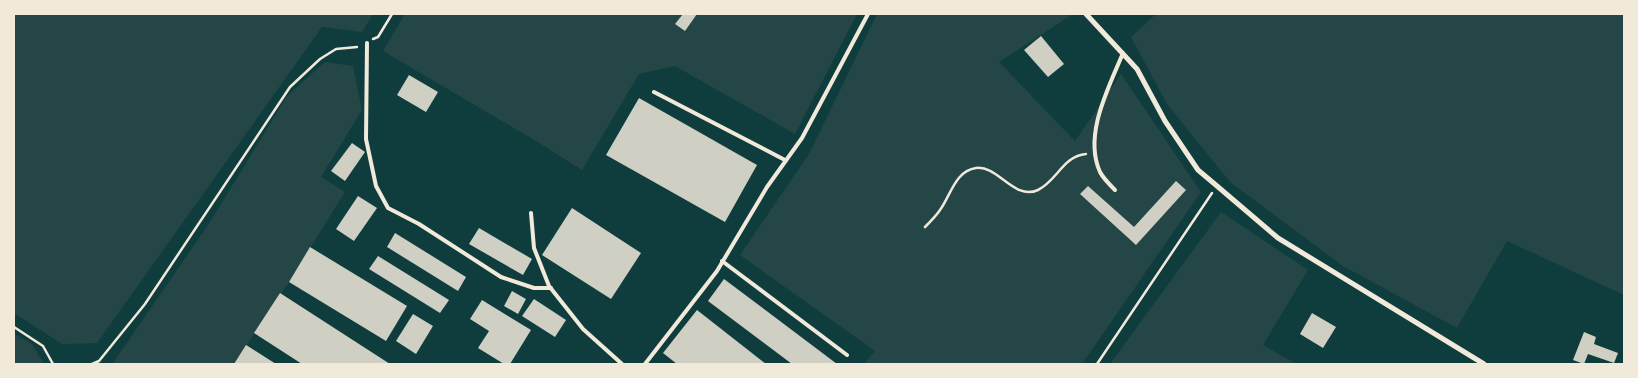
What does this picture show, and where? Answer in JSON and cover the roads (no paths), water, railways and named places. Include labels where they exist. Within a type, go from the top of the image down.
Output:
[{"type":"street","points":[[1086,14],[1138,69],[1165,121],[1198,170],[1216,186],[1278,238],[1484,364]]},
{"type":"lane","points":[[646,364],[722,261],[767,187],[802,138],[868,14]]},
{"type":"lane","points":[[367,43],[366,139],[376,186],[388,208],[419,224],[501,277],[534,288],[551,288]]},
{"type":"lane","points":[[1114,190],[1101,173],[1095,154],[1095,138],[1107,91],[1123,53]]},
{"type":"lane","points":[[654,92],[785,160]]},
{"type":"lane","points":[[531,212],[534,248],[551,288],[583,329],[622,364]]},
{"type":"lane","points":[[722,261],[847,355]]}]
